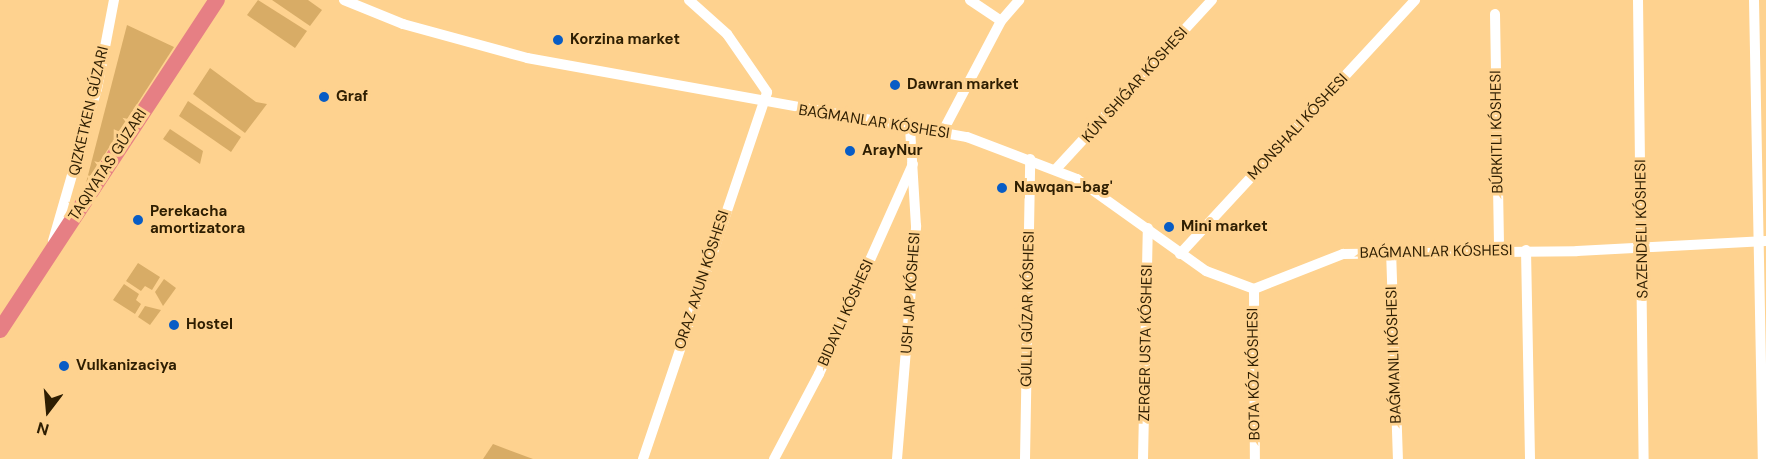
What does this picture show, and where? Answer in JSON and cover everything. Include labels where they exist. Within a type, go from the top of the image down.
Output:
[{"type":"highway","points":[[0,330],[216,0]]},
{"type":"street","points":[[48,255],[97,89],[114,0]]},
{"type":"street","name":"BAǴMANLAR KÓSHESI","points":[[344,0],[403,24],[527,58],[764,103],[943,131],[1056,169],[1148,228],[1180,254],[1232,285],[1254,289],[1324,258],[1391,250],[1526,250],[1764,241]]},
{"type":"street","points":[[689,0],[727,34],[767,92],[764,103]]},
{"type":"street","points":[[970,0],[1001,21]]},
{"type":"street","points":[[943,131],[1001,21],[1019,0]]},
{"type":"street","points":[[1056,169],[1212,0]]},
{"type":"street","points":[[1180,254],[1415,0]]},
{"type":"street","name":"SAZENDELI KÓSHESI","points":[[1638,0],[1644,459]]},
{"type":"street","points":[[1754,0],[1764,241],[1763,459]]},
{"type":"street","name":"BÚRKITLI KÓSHESI","points":[[1495,14],[1499,250]]},
{"type":"street","name":"ORAZ AXUN KÓSHESI","points":[[643,459],[764,103]]},
{"type":"street","name":"USH JAP KÓSHESI","points":[[897,459],[916,226],[910,127]]},
{"type":"street","name":"GÚLLI GÚZAR KÓSHESI","points":[[1025,459],[1030,159]]},
{"type":"street","points":[[774,459],[819,374],[913,164]]},
{"type":"street","name":"ZERGER USTA KÓSHESI","points":[[1143,459],[1148,228]]},
{"type":"street","points":[[1391,250],[1398,459]]},
{"type":"street","points":[[1526,250],[1530,459]]},
{"type":"street","name":"BOTA KÓZ KÓSHESI","points":[[1254,289],[1255,459]]},
{"type":"shaded area","points":[[258,0],[307,31],[295,48],[247,15]]},
{"type":"shaded area","points":[[272,0],[308,0],[322,10],[310,26]]},
{"type":"shaded area","points":[[127,25],[174,47],[86,183]]},
{"type":"shaded area","points":[[210,68],[256,102],[267,104],[245,133],[193,94]]},
{"type":"shaded area","points":[[188,101],[241,137],[231,152],[179,116]]},
{"type":"shaded area","points":[[170,129],[203,151],[200,164],[163,139]]},
{"type":"shaded area","points":[[138,263],[160,277],[152,290],[145,286],[141,291],[126,281]]},
{"type":"shaded area","points":[[164,279],[176,288],[163,306],[155,292]]},
{"type":"shaded area","points":[[124,284],[139,294],[136,300],[141,304],[135,314],[113,300]]},
{"type":"shaded area","points":[[145,306],[161,310],[150,325],[138,317]]},
{"type":"shaded area","points":[[493,444],[533,459],[483,459]]},
{"type":"place","name":"Korzina market","points":[[558,40]]},
{"type":"place","name":"Dawran market","points":[[895,85]]},
{"type":"place","name":"Graf","points":[[324,97]]},
{"type":"place","name":"ArayNur","points":[[850,151]]},
{"type":"place","name":"Nawqan-bag'","points":[[1002,188]]},
{"type":"place","name":"Perekacha amortizatora","points":[[138,220]]},
{"type":"place","name":"Mini market","points":[[1169,227]]},
{"type":"place","name":"Hostel","points":[[174,325]]},
{"type":"place","name":"Vulkanizaciya","points":[[64,366]]}]
